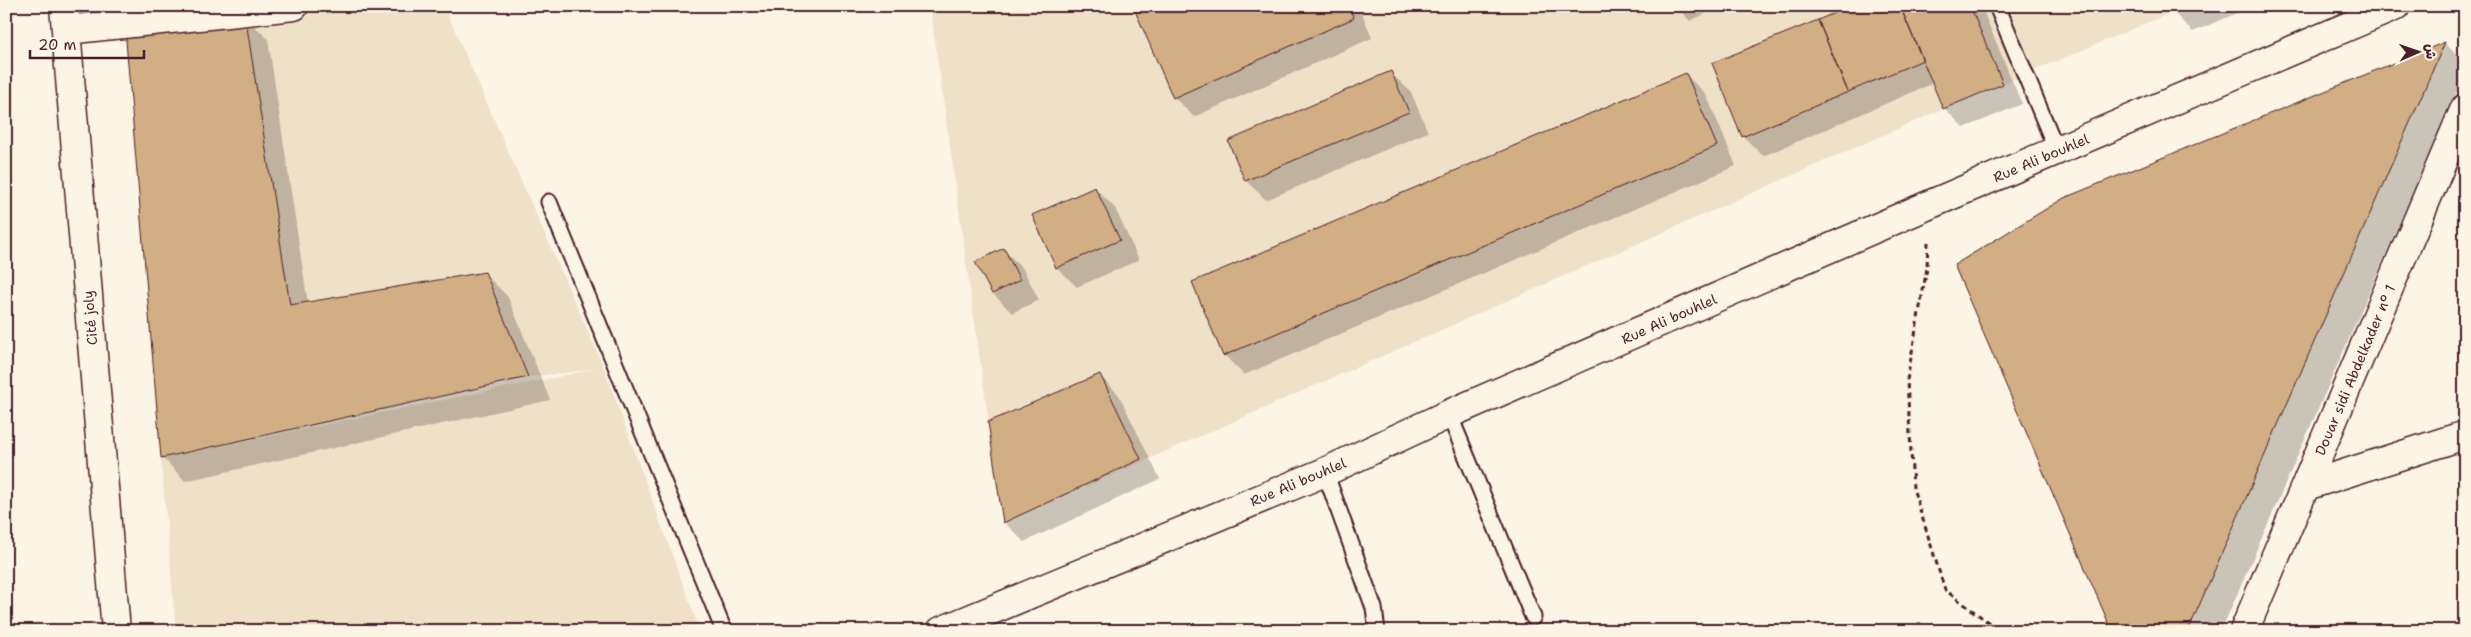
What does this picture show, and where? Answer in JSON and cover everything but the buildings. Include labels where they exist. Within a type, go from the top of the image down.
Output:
[{"type":"street","points":[[65,18],[294,6]]},
{"type":"street","name":"Rue Ali bouhlel","points":[[941,631],[1325,472],[1449,414],[1931,204],[2057,152],[2396,6]]},
{"type":"street","name":"Cité joly","points":[[65,18],[116,631]]},
{"type":"street","name":"Douar sidi Abdelkader n° 1","points":[[2244,631],[2465,108]]},
{"type":"street","points":[[2306,486],[2465,435]]},
{"type":"lane","points":[[1997,6],[2057,152]]},
{"type":"lane","points":[[549,202],[724,631]]},
{"type":"lane","points":[[1449,414],[1533,617]]},
{"type":"lane","points":[[1325,472],[1374,608],[1377,631]]},
{"type":"path","points":[[1931,204],[1926,268],[1907,380],[1913,488],[1945,590],[2000,631]]},
{"type":"shaded area","points":[[290,6],[444,6],[604,368],[700,631],[176,631],[161,458],[596,369],[528,377],[485,272],[290,305],[245,14]]},
{"type":"shaded area","points":[[930,6],[2187,6],[1943,109],[1003,523]]}]
